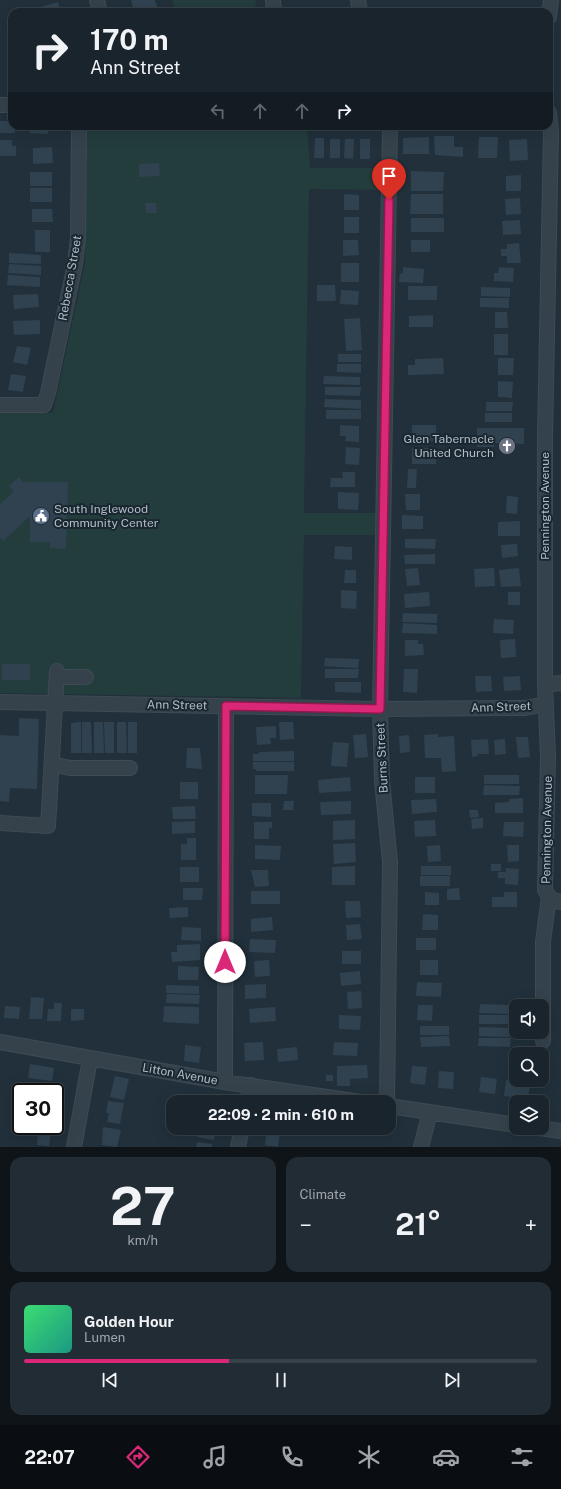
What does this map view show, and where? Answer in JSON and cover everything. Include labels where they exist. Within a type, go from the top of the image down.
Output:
[{"type":"street","name":"Rebecca Street","points":[[0,405],[44,405],[72,280],[78,238],[79,130]]},
{"type":"street","name":"Burns Street","points":[[387,1095],[390,862],[382,781],[380,709],[390,130]]},
{"type":"street","name":"Pennington Avenue","points":[[543,1041],[543,942],[555,899],[545,890],[548,756],[545,685],[549,130]]},
{"type":"street","points":[[0,823],[48,826],[57,674],[86,677]]},
{"type":"street","points":[[545,685],[561,683]]},
{"type":"street","name":"Ann Street","points":[[0,702],[380,709],[525,708],[546,704]]},
{"type":"street","points":[[225,1082],[226,706]]},
{"type":"street","points":[[52,764],[70,768],[130,768]]},
{"type":"street","name":"Litton Avenue","points":[[0,1042],[225,1082],[315,1095]]},
{"type":"street","points":[[74,1147],[90,1059]]},
{"type":"street","points":[[248,1095],[250,1085]]},
{"type":"street","points":[[396,1107],[509,1123]]},
{"type":"street","points":[[421,1147],[430,1112]]},
{"type":"street","points":[[549,1129],[561,1131]]},
{"type":"street","points":[[238,1147],[241,1135]]},
{"type":"green space","points":[[172,0],[256,0],[255,8],[175,8]]},
{"type":"green space","points":[[86,130],[307,130],[310,168],[384,168],[384,190],[309,189],[304,513],[377,513],[377,535],[304,535],[301,698],[0,693],[0,413],[53,413],[85,262],[85,132]]},
{"type":"building","points":[[131,0],[155,0],[158,8],[133,8]]},
{"type":"building","points":[[58,2],[60,8],[37,8]]},
{"type":"building","points":[[0,121],[8,121],[8,130],[15,130],[15,133],[0,133]]},
{"type":"building","points":[[30,130],[48,130],[48,134],[30,133]]},
{"type":"building","points":[[434,136],[454,136],[454,147],[463,147],[463,157],[435,155]]},
{"type":"building","points":[[429,137],[429,154],[403,154],[403,138]]},
{"type":"building","points":[[479,137],[498,137],[497,158],[478,158]]},
{"type":"building","points":[[315,138],[324,138],[324,158],[314,158]]},
{"type":"building","points":[[330,139],[340,139],[340,158],[330,158]]},
{"type":"building","points":[[345,139],[354,139],[353,159],[344,158]]},
{"type":"building","points":[[360,139],[370,139],[370,159],[360,159]]},
{"type":"building","points":[[527,139],[528,160],[510,161],[509,140]]},
{"type":"building","points":[[0,140],[12,140],[12,146],[16,146],[16,156],[0,156]]},
{"type":"building","points":[[52,147],[53,163],[33,164],[33,148]]},
{"type":"building","points":[[159,163],[160,176],[139,177],[139,164]]},
{"type":"building","points":[[411,171],[444,172],[443,191],[411,191]]},
{"type":"building","points":[[30,172],[52,172],[52,186],[30,186]]},
{"type":"building","points":[[521,175],[521,191],[506,191],[506,176]]},
{"type":"building","points":[[30,188],[52,188],[52,202],[30,202]]},
{"type":"building","points":[[344,194],[359,195],[359,210],[344,210]]},
{"type":"building","points":[[411,194],[443,194],[443,214],[410,214]]},
{"type":"building","points":[[520,198],[521,214],[506,215],[505,199]]},
{"type":"building","points":[[145,203],[156,203],[157,213],[146,213]]},
{"type":"building","points":[[32,209],[52,209],[53,222],[32,222]]},
{"type":"building","points":[[344,217],[359,217],[359,233],[344,233]]},
{"type":"building","points":[[411,218],[444,218],[444,232],[411,232]]},
{"type":"building","points":[[520,220],[521,234],[503,235],[502,221]]},
{"type":"building","points":[[35,230],[50,230],[50,252],[35,252]]},
{"type":"building","points":[[343,240],[358,240],[359,255],[343,256]]},
{"type":"building","points":[[411,240],[430,240],[430,252],[411,252]]},
{"type":"building","points":[[519,243],[521,263],[507,263],[507,256],[501,256],[501,249],[507,249],[507,244]]},
{"type":"building","points":[[9,253],[41,255],[41,264],[9,263]]},
{"type":"building","points":[[341,263],[359,263],[359,282],[341,282]]},
{"type":"building","points":[[9,264],[41,266],[41,275],[8,273]]},
{"type":"building","points":[[403,267],[424,269],[423,283],[399,282],[400,273],[403,274]]},
{"type":"building","points":[[499,267],[514,268],[513,282],[494,281],[494,273],[498,273]]},
{"type":"building","points":[[8,275],[40,277],[40,287],[7,285]]},
{"type":"building","points":[[317,285],[335,285],[336,301],[317,301]]},
{"type":"building","points":[[408,286],[437,286],[437,300],[408,300]]},
{"type":"building","points":[[481,287],[510,288],[510,297],[481,296]]},
{"type":"building","points":[[341,290],[359,291],[358,305],[340,304]]},
{"type":"building","points":[[38,294],[39,307],[14,309],[13,295]]},
{"type":"building","points":[[480,298],[509,298],[509,308],[480,307]]},
{"type":"building","points":[[495,312],[507,312],[508,328],[495,328]]},
{"type":"building","points":[[433,315],[433,327],[409,327],[409,316]]},
{"type":"building","points":[[360,318],[362,350],[346,351],[344,319]]},
{"type":"building","points":[[40,320],[40,334],[14,335],[13,321]]},
{"type":"building","points":[[494,334],[508,334],[508,355],[494,355]]},
{"type":"building","points":[[17,346],[31,348],[27,365],[13,362]]},
{"type":"building","points":[[338,354],[361,354],[361,362],[338,362]]},
{"type":"building","points":[[443,358],[444,374],[408,375],[408,365],[415,365],[415,359]]},
{"type":"building","points":[[498,358],[514,358],[513,375],[498,375]]},
{"type":"building","points":[[337,364],[361,364],[361,373],[337,372]]},
{"type":"building","points":[[11,374],[26,376],[23,392],[8,390]]},
{"type":"building","points":[[324,376],[360,377],[360,385],[323,384]]},
{"type":"building","points":[[498,381],[513,382],[512,398],[498,397]]},
{"type":"building","points":[[325,387],[361,387],[360,396],[325,395]]},
{"type":"building","points":[[325,399],[361,400],[361,409],[324,407]]},
{"type":"building","points":[[486,402],[513,402],[512,411],[486,411]]},
{"type":"building","points":[[326,410],[361,410],[361,419],[326,419]]},
{"type":"building","points":[[485,413],[512,413],[512,422],[485,422]]},
{"type":"building","points":[[340,425],[359,426],[359,442],[345,441],[346,436],[340,436]]},
{"type":"building","points":[[412,425],[436,425],[436,441],[412,441]]},
{"type":"building","points":[[477,428],[524,428],[524,444],[494,443],[494,447],[477,447]]},
{"type":"building","points":[[346,447],[360,448],[359,465],[345,464]]},
{"type":"building","points":[[412,448],[436,448],[436,464],[412,464]]},
{"type":"building","points":[[408,469],[417,469],[416,488],[407,488]]},
{"type":"building","points":[[342,472],[355,472],[355,487],[330,487],[331,478],[343,478]]},
{"type":"building","points":[[19,477],[23,482],[68,482],[66,549],[50,548],[50,542],[30,542],[30,516],[3,541],[0,538],[0,504],[14,491],[9,486]]},
{"type":"building","points":[[338,492],[359,493],[358,510],[338,509]]},
{"type":"building","points":[[405,494],[420,494],[420,510],[406,510]]},
{"type":"building","points":[[507,496],[518,497],[517,514],[506,513]]},
{"type":"building","points":[[402,515],[423,516],[423,529],[402,529]]},
{"type":"building","points":[[520,521],[520,536],[498,536],[498,522]]},
{"type":"building","points":[[405,539],[436,539],[435,549],[405,548]]},
{"type":"building","points":[[517,544],[518,556],[502,558],[501,545]]},
{"type":"building","points":[[335,546],[352,547],[352,560],[334,559]]},
{"type":"building","points":[[435,554],[435,564],[405,564],[404,555]]},
{"type":"building","points":[[418,568],[420,585],[407,586],[405,569]]},
{"type":"building","points":[[494,568],[495,586],[475,587],[474,569]]},
{"type":"building","points":[[519,568],[521,586],[501,587],[499,570]]},
{"type":"building","points":[[345,570],[356,570],[356,583],[344,583]]},
{"type":"building","points":[[341,590],[357,591],[356,609],[341,608]]},
{"type":"building","points":[[429,592],[430,606],[405,608],[404,594]]},
{"type":"building","points":[[508,592],[520,592],[520,605],[508,605]]},
{"type":"building","points":[[403,613],[437,614],[437,623],[402,622]]},
{"type":"building","points":[[494,619],[514,620],[513,634],[493,633]]},
{"type":"building","points":[[403,623],[437,625],[437,634],[402,633]]},
{"type":"building","points":[[515,639],[516,657],[501,658],[500,640]]},
{"type":"building","points":[[405,640],[418,640],[418,644],[423,644],[424,655],[405,656]]},
{"type":"building","points":[[325,658],[359,659],[358,668],[324,666]]},
{"type":"building","points":[[2,664],[30,664],[30,680],[2,680]]},
{"type":"building","points":[[325,669],[359,669],[358,678],[325,678]]},
{"type":"building","points":[[404,669],[418,669],[417,693],[403,692]]},
{"type":"building","points":[[475,676],[491,676],[492,691],[476,692]]},
{"type":"building","points":[[520,676],[521,690],[504,691],[503,677]]},
{"type":"building","points":[[335,682],[361,682],[361,693],[335,692]]},
{"type":"building","points":[[19,718],[39,719],[37,789],[10,788],[9,802],[0,801],[0,735],[19,736]]},
{"type":"building","points":[[81,722],[81,753],[71,753],[71,723]]},
{"type":"building","points":[[82,722],[91,722],[92,753],[82,753]]},
{"type":"building","points":[[94,722],[103,722],[104,753],[94,753]]},
{"type":"building","points":[[104,722],[114,722],[114,753],[105,753]]},
{"type":"building","points":[[117,722],[126,722],[127,753],[117,753]]},
{"type":"building","points":[[128,722],[137,722],[137,753],[128,753]]},
{"type":"building","points":[[279,722],[293,722],[294,739],[280,740]]},
{"type":"building","points":[[276,726],[276,738],[270,738],[271,744],[257,745],[256,727]]},
{"type":"building","points":[[366,734],[368,757],[355,758],[353,735]]},
{"type":"building","points":[[438,734],[438,737],[454,736],[456,771],[442,772],[441,758],[425,758],[424,735]]},
{"type":"building","points":[[409,735],[410,752],[400,753],[399,736]]},
{"type":"building","points":[[516,737],[528,737],[530,757],[518,758]]},
{"type":"building","points":[[488,739],[489,754],[478,754],[478,756],[472,757],[471,740]]},
{"type":"building","points":[[505,739],[506,754],[495,755],[494,740]]},
{"type":"building","points":[[333,742],[349,743],[347,767],[331,766]]},
{"type":"building","points":[[187,748],[200,748],[202,769],[186,768]]},
{"type":"building","points":[[294,751],[294,761],[253,761],[253,754],[259,754],[259,752]]},
{"type":"building","points":[[253,762],[294,762],[294,771],[256,771],[256,769],[253,769]]},
{"type":"building","points":[[255,775],[288,775],[287,794],[255,794]]},
{"type":"building","points":[[484,775],[519,775],[519,784],[484,784]]},
{"type":"building","points":[[350,777],[351,791],[319,793],[318,780]]},
{"type":"building","points":[[415,777],[435,777],[435,793],[415,793]]},
{"type":"building","points":[[180,782],[198,782],[198,799],[180,799]]},
{"type":"building","points":[[484,785],[520,786],[519,795],[483,795]]},
{"type":"building","points":[[523,798],[523,813],[495,813],[495,803],[509,802],[509,799]]},
{"type":"building","points":[[436,799],[437,812],[412,814],[411,800]]},
{"type":"building","points":[[284,801],[294,801],[293,810],[283,810]]},
{"type":"building","points":[[351,801],[351,814],[321,815],[320,802]]},
{"type":"building","points":[[252,803],[271,803],[271,817],[252,816]]},
{"type":"building","points":[[195,806],[196,819],[173,819],[172,807]]},
{"type":"building","points":[[469,810],[478,810],[479,817],[470,818]]},
{"type":"building","points":[[483,818],[483,828],[472,829],[471,819]]},
{"type":"building","points":[[355,820],[355,839],[333,840],[333,821]]},
{"type":"building","points":[[435,820],[436,836],[415,837],[414,821]]},
{"type":"building","points":[[195,821],[195,833],[172,834],[172,822]]},
{"type":"building","points":[[254,822],[272,822],[272,828],[269,828],[269,839],[254,839]]},
{"type":"building","points":[[504,822],[524,822],[523,837],[503,836]]},
{"type":"building","points":[[187,838],[196,838],[196,860],[181,860],[181,844],[187,844]]},
{"type":"building","points":[[355,843],[356,862],[334,864],[333,844]]},
{"type":"building","points":[[255,845],[281,846],[280,860],[255,859]]},
{"type":"building","points":[[440,845],[441,861],[428,862],[427,846]]},
{"type":"building","points":[[507,845],[519,845],[519,861],[508,862]]},
{"type":"building","points":[[491,864],[501,864],[501,871],[491,871]]},
{"type":"building","points":[[355,866],[355,885],[332,885],[332,867]]},
{"type":"building","points":[[421,866],[451,866],[451,875],[421,875]]},
{"type":"building","points":[[180,867],[199,867],[199,882],[180,882]]},
{"type":"building","points":[[506,868],[519,869],[518,885],[505,884],[505,878],[498,878],[498,872],[506,872]]},
{"type":"building","points":[[251,870],[268,870],[269,886],[255,887]]},
{"type":"building","points":[[420,876],[450,876],[450,886],[420,886]]},
{"type":"building","points":[[183,888],[203,888],[202,900],[183,900]]},
{"type":"building","points":[[459,888],[460,900],[447,900],[447,889]]},
{"type":"building","points":[[251,891],[280,891],[280,904],[251,904]]},
{"type":"building","points":[[425,892],[439,893],[439,905],[425,905]]},
{"type":"building","points":[[504,892],[517,892],[517,907],[492,907],[492,897],[504,897]]},
{"type":"building","points":[[345,901],[360,901],[361,917],[346,918]]},
{"type":"building","points":[[188,907],[188,917],[170,918],[169,908]]},
{"type":"building","points":[[423,914],[438,915],[438,930],[422,930]]},
{"type":"building","points":[[272,917],[273,930],[251,932],[251,919]]},
{"type":"building","points":[[360,924],[362,939],[347,940],[346,925]]},
{"type":"building","points":[[182,927],[201,928],[201,941],[181,940]]},
{"type":"building","points":[[416,938],[436,938],[436,950],[416,950]]},
{"type":"building","points":[[250,939],[276,940],[275,953],[249,952]]},
{"type":"building","points":[[200,944],[200,960],[172,962],[171,952],[177,952],[177,945]]},
{"type":"building","points":[[342,951],[361,951],[361,964],[342,964]]},
{"type":"building","points":[[269,960],[270,976],[255,977],[254,961]]},
{"type":"building","points":[[420,960],[438,960],[438,975],[420,975]]},
{"type":"building","points":[[178,966],[199,967],[198,980],[178,980]]},
{"type":"building","points":[[360,971],[361,984],[341,986],[340,973]]},
{"type":"building","points":[[417,982],[442,983],[441,997],[416,996]]},
{"type":"building","points":[[266,984],[266,998],[245,999],[245,985]]},
{"type":"building","points":[[166,985],[199,986],[199,994],[166,993]]},
{"type":"building","points":[[361,991],[362,1008],[348,1009],[347,992]]},
{"type":"building","points":[[167,994],[200,995],[199,1004],[166,1003]]},
{"type":"building","points":[[31,997],[44,998],[42,1019],[29,1019]]},
{"type":"building","points":[[54,1003],[62,1003],[61,1021],[47,1021],[48,1009],[54,1009]]},
{"type":"building","points":[[480,1004],[509,1005],[509,1014],[479,1013]]},
{"type":"building","points":[[418,1005],[433,1005],[432,1021],[417,1020]]},
{"type":"building","points":[[5,1006],[20,1007],[19,1019],[4,1018]]},
{"type":"building","points":[[164,1006],[199,1007],[199,1024],[163,1022]]},
{"type":"building","points":[[275,1007],[276,1021],[250,1023],[249,1009]]},
{"type":"building","points":[[71,1009],[84,1009],[84,1020],[71,1021]]},
{"type":"building","points":[[339,1015],[361,1016],[360,1030],[339,1029]]},
{"type":"building","points":[[479,1015],[509,1015],[509,1024],[479,1024]]},
{"type":"building","points":[[420,1026],[449,1026],[449,1035],[420,1035]]},
{"type":"building","points":[[479,1027],[509,1028],[509,1037],[479,1036]]},
{"type":"building","points":[[449,1036],[450,1046],[421,1047],[420,1037]]},
{"type":"building","points":[[479,1038],[511,1039],[510,1047],[478,1046]]},
{"type":"building","points":[[263,1042],[264,1060],[245,1061],[244,1043]]},
{"type":"building","points":[[334,1042],[358,1043],[357,1056],[333,1055]]},
{"type":"building","points":[[185,1045],[201,1047],[199,1063],[184,1061]]},
{"type":"building","points":[[297,1047],[298,1060],[278,1062],[277,1049]]},
{"type":"building","points":[[30,1064],[54,1068],[52,1081],[28,1078]]},
{"type":"building","points":[[367,1065],[368,1078],[350,1079],[350,1086],[337,1086],[337,1066]]},
{"type":"building","points":[[412,1066],[427,1067],[425,1085],[410,1083]]},
{"type":"building","points":[[439,1071],[454,1072],[453,1089],[438,1088]]},
{"type":"building","points":[[326,1075],[333,1075],[333,1081],[326,1081]]},
{"type":"building","points":[[115,1076],[129,1079],[124,1100],[110,1097]]},
{"type":"building","points":[[481,1077],[497,1079],[495,1094],[479,1092]]},
{"type":"building","points":[[506,1080],[509,1080],[509,1087],[530,1087],[528,1095],[504,1096]]},
{"type":"building","points":[[108,1101],[124,1103],[120,1124],[107,1122],[109,1113],[106,1113]]},
{"type":"building","points":[[103,1127],[121,1130],[117,1147],[102,1145]]},
{"type":"building","points":[[38,1135],[51,1135],[49,1146],[37,1145]]},
{"type":"building","points":[[197,1135],[215,1135],[214,1140],[197,1137]]},
{"type":"building","points":[[266,1135],[280,1135],[278,1147],[265,1145]]},
{"type":"building","points":[[197,1142],[212,1144],[212,1147],[196,1147]]},
{"type":"place","name":"Glen Tabernacle United Church","points":[[507,446]]},
{"type":"place","name":"South Inglewood Community Center","points":[[41,516]]},
{"type":"route","points":[[225,962],[226,706],[380,709],[389,200]]}]
